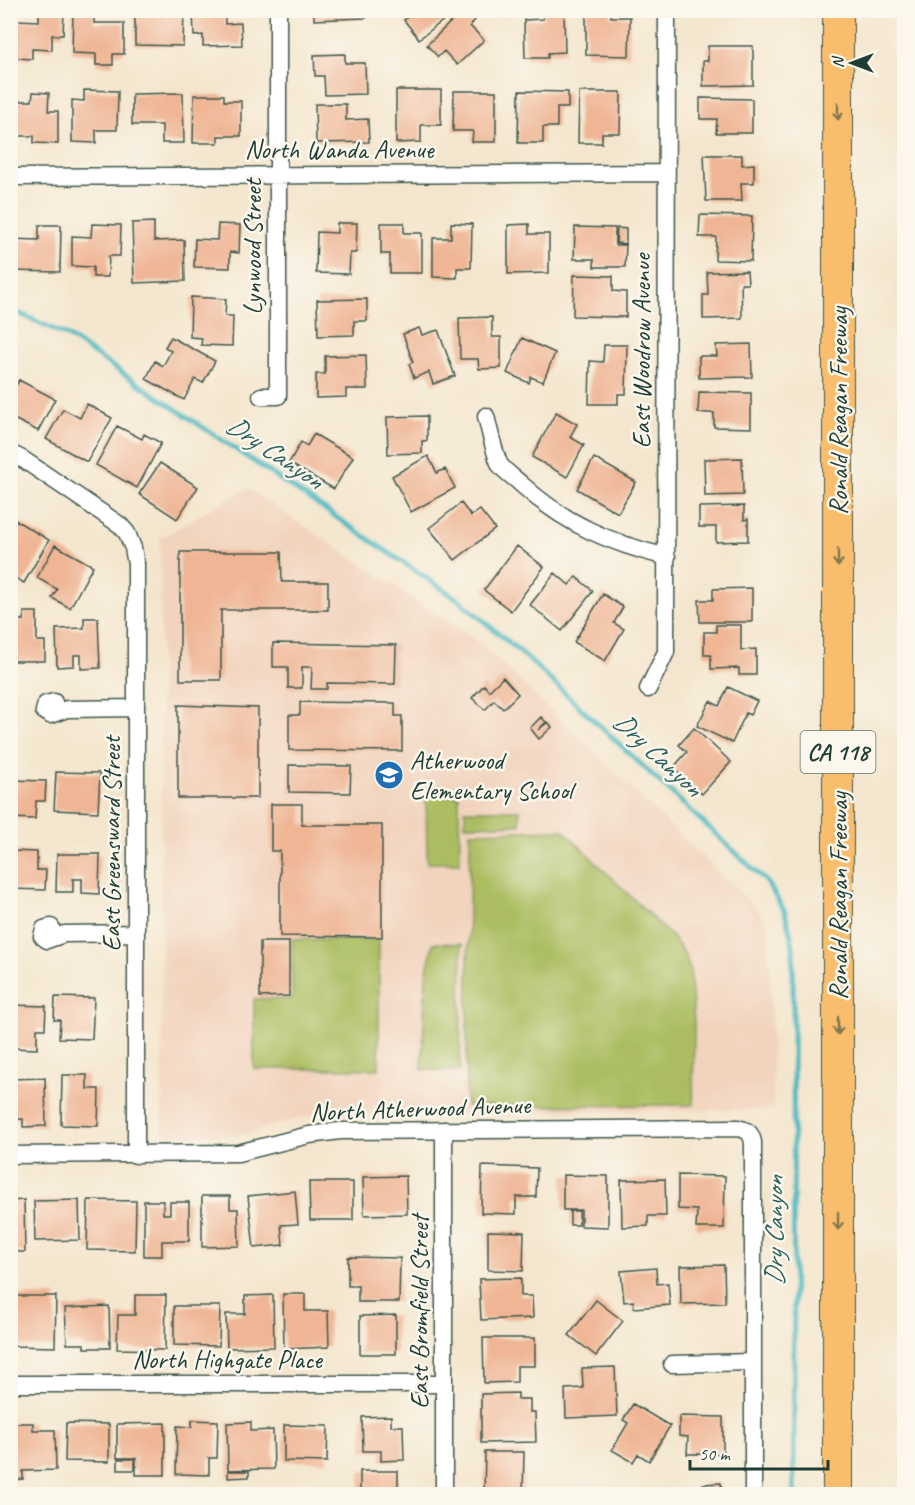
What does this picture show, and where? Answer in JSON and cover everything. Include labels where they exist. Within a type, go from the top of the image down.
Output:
[{"type":"highway","name":"Ronald Reagan Freeway","points":[[838,10],[838,1494]]},
{"type":"street","name":"Lynwood Street","points":[[261,396],[278,396],[278,10]]},
{"type":"street","name":"East Woodrow Avenue","points":[[648,688],[666,652],[667,10]]},
{"type":"street","name":"North Wanda Avenue","points":[[10,177],[667,173]]},
{"type":"street","points":[[486,416],[500,465],[539,501],[566,519],[601,537],[633,549],[667,557]]},
{"type":"street","name":"East Greensward Street","points":[[10,453],[111,517],[127,533],[136,564],[136,1155]]},
{"type":"street","points":[[54,702],[46,704],[44,711],[50,716],[67,709],[136,708]]},
{"type":"street","points":[[51,927],[44,929],[42,936],[47,940],[64,934],[136,933]]},
{"type":"street","name":"North Atherwood Avenue","points":[[10,1155],[238,1154],[309,1135],[340,1131],[746,1129],[753,1142],[753,1362]]},
{"type":"street","name":"East Bromfield Street","points":[[444,1130],[444,1494]]},
{"type":"street","points":[[672,1364],[753,1362],[753,1494]]},
{"type":"street","name":"North Highgate Place","points":[[10,1384],[444,1384]]},
{"type":"shaded area","name":"Atherwood Elementary School","points":[[247,488],[479,642],[757,909],[768,925],[774,1110],[318,1113],[242,1135],[173,1137],[162,1131],[160,538]]},
{"type":"green space","points":[[426,796],[459,796],[460,863],[427,863]]},
{"type":"green space","points":[[465,810],[520,810],[520,825],[465,825]]},
{"type":"green space","points":[[563,830],[673,938],[684,953],[690,969],[694,1023],[693,1105],[466,1106],[470,832]]},
{"type":"green space","points":[[292,939],[379,940],[379,1069],[254,1069],[254,999],[292,999]]},
{"type":"green space","points":[[433,943],[462,944],[460,1071],[422,1070],[426,975]]},
{"type":"building","points":[[39,10],[64,10],[63,35],[52,35],[52,50],[32,49],[32,59],[16,58],[17,20],[39,21]]},
{"type":"building","points":[[73,10],[94,10],[94,23],[124,23],[124,54],[113,54],[113,65],[96,65],[96,54],[72,53]]},
{"type":"building","points":[[184,10],[183,46],[135,45],[135,11]]},
{"type":"building","points":[[193,10],[225,10],[225,24],[241,23],[242,45],[203,46],[203,35],[194,36]]},
{"type":"building","points":[[314,10],[366,10],[366,18],[314,20]]},
{"type":"building","points":[[416,10],[445,10],[449,16],[419,39],[404,20]]},
{"type":"building","points":[[463,10],[466,10],[475,20],[470,26],[484,40],[457,65],[444,51],[438,57],[427,45]]},
{"type":"building","points":[[543,10],[564,10],[565,52],[548,53],[548,58],[525,58],[524,20],[543,19]]},
{"type":"building","points":[[586,10],[611,10],[611,17],[630,17],[629,56],[586,55]]},
{"type":"building","points":[[715,10],[752,10],[752,16],[715,15]]},
{"type":"building","points":[[708,46],[753,46],[753,85],[703,86],[703,61],[708,61]]},
{"type":"building","points":[[345,54],[345,63],[365,63],[366,94],[325,95],[324,76],[315,76],[314,55]]},
{"type":"building","points":[[84,90],[118,91],[117,130],[96,130],[96,143],[72,142],[72,100],[84,101]]},
{"type":"building","points":[[396,90],[441,90],[441,125],[421,125],[421,142],[396,143]]},
{"type":"building","points":[[454,91],[496,91],[496,142],[472,142],[473,131],[453,131]]},
{"type":"building","points":[[519,91],[568,92],[568,108],[557,108],[557,127],[543,127],[543,143],[518,143]]},
{"type":"building","points":[[33,92],[49,93],[48,111],[58,111],[58,144],[34,143],[34,136],[10,136],[11,101],[32,101]]},
{"type":"building","points":[[579,92],[621,92],[620,133],[602,133],[602,143],[578,143]]},
{"type":"building","points":[[183,93],[184,143],[162,143],[162,125],[132,125],[132,94]]},
{"type":"building","points":[[194,95],[224,95],[224,101],[241,101],[241,136],[218,136],[218,143],[193,143]]},
{"type":"building","points":[[700,98],[752,99],[752,133],[716,133],[717,119],[700,119]]},
{"type":"building","points":[[315,104],[346,104],[346,120],[368,119],[369,142],[316,143]]},
{"type":"building","points":[[704,155],[742,155],[742,165],[754,164],[754,183],[741,183],[742,201],[706,201]]},
{"type":"building","points":[[700,215],[752,216],[751,261],[715,260],[716,237],[699,237]]},
{"type":"building","points":[[154,222],[154,241],[184,240],[185,281],[134,283],[132,223]]},
{"type":"building","points":[[337,223],[357,223],[356,253],[350,253],[349,274],[316,273],[317,232],[337,233]]},
{"type":"building","points":[[381,223],[404,223],[404,233],[422,233],[422,273],[390,273],[390,254],[381,254]]},
{"type":"building","points":[[451,223],[472,224],[471,268],[457,268],[457,278],[433,277],[433,238],[451,238]]},
{"type":"building","points":[[92,224],[121,225],[120,256],[109,256],[108,277],[93,277],[93,267],[72,266],[72,236],[91,237]]},
{"type":"building","points":[[218,224],[240,225],[239,253],[230,252],[230,268],[194,267],[195,239],[217,240]]},
{"type":"building","points":[[529,224],[529,234],[549,234],[549,273],[508,274],[508,225]]},
{"type":"building","points":[[39,225],[61,225],[60,272],[10,271],[10,239],[39,240]]},
{"type":"building","points":[[575,227],[615,228],[615,245],[626,245],[625,267],[594,267],[594,259],[574,259]]},
{"type":"building","points":[[617,228],[626,229],[626,244],[616,243]]},
{"type":"building","points":[[747,271],[748,284],[741,284],[742,318],[703,319],[703,295],[708,295],[707,272]]},
{"type":"building","points":[[574,275],[613,276],[613,291],[626,292],[626,317],[573,316]]},
{"type":"building","points":[[191,297],[226,299],[225,316],[233,316],[232,346],[201,345],[202,338],[190,337]]},
{"type":"building","points":[[367,299],[367,321],[354,321],[354,335],[318,336],[317,300]]},
{"type":"building","points":[[492,317],[492,337],[501,337],[501,368],[479,369],[478,359],[460,359],[459,318]]},
{"type":"building","points":[[419,328],[422,335],[438,330],[455,376],[433,384],[429,372],[414,378],[409,364],[413,362],[403,334]]},
{"type":"building","points":[[171,337],[215,361],[203,383],[195,379],[184,400],[146,379],[155,361],[163,366],[171,351],[165,347]]},
{"type":"building","points":[[522,338],[555,353],[543,382],[531,377],[529,383],[507,373]]},
{"type":"building","points":[[751,344],[752,377],[699,378],[699,356],[717,356],[716,345]]},
{"type":"building","points":[[604,345],[627,345],[626,394],[618,394],[618,404],[589,404],[590,361],[603,362]]},
{"type":"building","points":[[366,355],[367,389],[346,389],[346,397],[316,398],[316,374],[325,374],[325,356]]},
{"type":"building","points":[[19,380],[55,399],[38,431],[10,417],[10,397]]},
{"type":"building","points":[[699,392],[751,393],[751,428],[714,427],[714,413],[698,413]]},
{"type":"building","points":[[87,404],[112,418],[87,462],[46,439],[63,409],[80,418]]},
{"type":"building","points":[[556,412],[577,424],[570,437],[584,445],[567,477],[532,457]]},
{"type":"building","points":[[427,416],[427,441],[422,441],[422,453],[388,454],[387,417]]},
{"type":"building","points":[[117,426],[142,439],[144,434],[161,443],[137,488],[96,465]]},
{"type":"building","points":[[314,434],[353,457],[334,489],[289,463],[301,442],[307,446]]},
{"type":"building","points":[[428,456],[437,473],[445,469],[455,488],[411,512],[392,476]]},
{"type":"building","points":[[594,458],[636,482],[618,513],[577,489]]},
{"type":"building","points":[[742,458],[743,495],[705,496],[704,459]]},
{"type":"building","points":[[160,463],[198,487],[177,519],[139,494]]},
{"type":"building","points":[[461,503],[471,516],[480,510],[495,529],[455,560],[429,528]]},
{"type":"building","points":[[744,506],[744,520],[748,519],[748,541],[716,542],[716,527],[699,527],[699,507]]},
{"type":"building","points":[[10,517],[49,540],[24,583],[10,575]]},
{"type":"building","points":[[55,545],[93,566],[70,608],[52,598],[57,589],[37,578]]},
{"type":"building","points":[[517,546],[544,567],[511,611],[484,590]]},
{"type":"building","points":[[180,552],[281,552],[282,582],[328,582],[328,610],[221,610],[221,680],[180,680]]},
{"type":"building","points":[[555,573],[569,585],[576,577],[593,591],[562,631],[530,605]]},
{"type":"building","points":[[752,588],[752,622],[700,622],[699,600],[713,600],[713,589]]},
{"type":"building","points":[[603,594],[623,607],[614,623],[624,629],[605,661],[574,642]]},
{"type":"building","points":[[24,612],[37,612],[37,641],[45,641],[45,661],[10,661],[10,620],[24,620]]},
{"type":"building","points":[[84,618],[98,618],[100,668],[81,669],[81,655],[74,655],[74,666],[57,667],[56,629],[84,628]]},
{"type":"building","points":[[716,625],[741,625],[741,650],[756,649],[756,675],[739,675],[739,668],[711,669],[711,655],[704,655],[704,632],[716,632]]},
{"type":"building","points":[[273,643],[396,645],[395,684],[327,683],[327,689],[311,689],[312,667],[302,667],[302,688],[288,688],[288,667],[273,667]]},
{"type":"building","points":[[503,677],[518,694],[503,709],[494,700],[485,710],[472,698],[484,685],[489,691]]},
{"type":"building","points":[[728,687],[757,701],[750,715],[746,713],[732,743],[697,726],[710,701],[719,706]]},
{"type":"building","points":[[300,702],[395,703],[395,716],[402,716],[402,751],[289,750],[289,715],[300,715]]},
{"type":"building","points":[[178,705],[258,708],[258,798],[178,798]]},
{"type":"building","points":[[541,717],[546,722],[538,730],[548,722],[552,727],[539,739],[530,728]]},
{"type":"building","points":[[694,728],[731,762],[702,794],[673,768],[687,752],[679,745]]},
{"type":"building","points":[[289,765],[351,766],[350,793],[289,792]]},
{"type":"building","points":[[56,772],[100,773],[98,812],[54,810]]},
{"type":"building","points":[[10,780],[46,781],[45,801],[36,801],[35,819],[10,818]]},
{"type":"building","points":[[271,804],[302,804],[302,825],[382,825],[382,937],[280,936],[280,851],[271,851]]},
{"type":"building","points":[[10,851],[37,852],[37,870],[46,870],[45,890],[10,889]]},
{"type":"building","points":[[57,854],[100,854],[99,894],[82,893],[82,879],[73,879],[73,892],[56,892]]},
{"type":"building","points":[[260,942],[289,942],[289,996],[260,997]]},
{"type":"building","points":[[55,997],[94,998],[92,1039],[59,1038],[60,1020],[54,1020]]},
{"type":"building","points":[[10,1005],[46,1006],[45,1029],[37,1029],[37,1049],[10,1048]]},
{"type":"building","points":[[62,1075],[87,1075],[87,1089],[99,1089],[98,1126],[61,1125]]},
{"type":"building","points":[[45,1078],[46,1126],[23,1127],[23,1119],[10,1119],[10,1079]]},
{"type":"building","points":[[482,1166],[537,1168],[536,1197],[516,1197],[516,1214],[481,1213]]},
{"type":"building","points":[[563,1175],[608,1176],[608,1227],[581,1226],[581,1210],[563,1210]]},
{"type":"building","points":[[678,1175],[725,1176],[724,1228],[696,1228],[697,1210],[678,1209]]},
{"type":"building","points":[[406,1176],[407,1214],[364,1215],[363,1177]]},
{"type":"building","points":[[665,1179],[666,1216],[648,1216],[648,1226],[622,1227],[621,1180]]},
{"type":"building","points":[[309,1182],[353,1182],[353,1220],[310,1220]]},
{"type":"building","points":[[295,1191],[298,1224],[281,1225],[283,1245],[254,1248],[248,1196]]},
{"type":"building","points":[[202,1196],[230,1196],[230,1209],[238,1209],[239,1246],[202,1247]]},
{"type":"building","points":[[24,1200],[25,1252],[10,1252],[10,1201]]},
{"type":"building","points":[[79,1200],[80,1240],[35,1241],[34,1201]]},
{"type":"building","points":[[88,1200],[136,1201],[135,1251],[87,1250]]},
{"type":"building","points":[[144,1201],[163,1201],[163,1214],[170,1214],[170,1202],[189,1202],[189,1241],[162,1241],[162,1256],[144,1256]]},
{"type":"building","points":[[570,1211],[579,1211],[579,1225],[570,1225]]},
{"type":"building","points":[[488,1231],[524,1232],[523,1271],[488,1270]]},
{"type":"building","points":[[348,1257],[400,1258],[399,1302],[358,1302],[358,1286],[348,1286]]},
{"type":"building","points":[[724,1265],[725,1303],[681,1304],[680,1266]]},
{"type":"building","points":[[656,1268],[657,1284],[668,1283],[670,1305],[634,1308],[633,1301],[624,1302],[621,1271]]},
{"type":"building","points":[[521,1278],[521,1296],[532,1296],[533,1318],[481,1320],[479,1279]]},
{"type":"building","points":[[283,1294],[305,1294],[305,1311],[328,1311],[329,1347],[284,1349]]},
{"type":"building","points":[[135,1295],[166,1295],[165,1350],[117,1349],[118,1315],[135,1315]]},
{"type":"building","points":[[273,1295],[274,1347],[227,1348],[226,1314],[245,1314],[245,1296]]},
{"type":"building","points":[[10,1296],[56,1296],[55,1347],[10,1346]]},
{"type":"building","points":[[596,1300],[623,1321],[596,1356],[569,1335]]},
{"type":"building","points":[[109,1306],[110,1348],[84,1348],[84,1344],[67,1344],[65,1308]]},
{"type":"building","points":[[174,1306],[220,1306],[219,1346],[174,1345]]},
{"type":"building","points":[[396,1315],[396,1354],[360,1354],[360,1316]]},
{"type":"building","points":[[483,1338],[535,1338],[535,1366],[517,1366],[517,1382],[484,1383]]},
{"type":"building","points":[[615,1367],[617,1416],[566,1418],[565,1389],[583,1388],[582,1368]]},
{"type":"building","points":[[518,1393],[518,1399],[530,1399],[530,1412],[535,1412],[536,1442],[481,1443],[481,1394]]},
{"type":"building","points":[[633,1404],[670,1426],[649,1461],[638,1454],[633,1462],[612,1450],[628,1423],[623,1420]]},
{"type":"building","points":[[391,1416],[391,1426],[403,1426],[404,1460],[381,1461],[381,1451],[363,1451],[362,1417]]},
{"type":"building","points":[[679,1416],[723,1417],[723,1454],[687,1454],[688,1437],[679,1436]]},
{"type":"building","points":[[192,1420],[218,1421],[217,1458],[209,1458],[209,1475],[176,1474],[177,1426],[192,1427]]},
{"type":"building","points":[[251,1422],[251,1431],[273,1430],[274,1469],[228,1470],[227,1423]]},
{"type":"building","points":[[10,1423],[33,1423],[33,1430],[55,1430],[56,1470],[23,1471],[23,1479],[10,1480]]},
{"type":"building","points":[[66,1423],[109,1424],[109,1462],[65,1461]]},
{"type":"building","points":[[165,1423],[165,1475],[136,1475],[136,1458],[117,1458],[117,1424]]},
{"type":"building","points":[[284,1425],[328,1426],[327,1462],[284,1461]]},
{"type":"building","points":[[485,1452],[524,1452],[523,1494],[484,1494]]},
{"type":"building","points":[[118,1459],[135,1459],[135,1470],[118,1470]]},
{"type":"building","points":[[228,1471],[249,1471],[249,1477],[228,1478]]},
{"type":"building","points":[[360,1471],[398,1471],[398,1494],[360,1494]]},
{"type":"building","points":[[721,1483],[722,1494],[703,1494],[703,1484]]},
{"type":"waterway","name":"Dry Canyon","points":[[10,309],[66,335],[459,600],[525,656],[767,882],[785,912],[793,945],[794,1494]]},
{"type":"place","name":"Atherwood Elementary School","points":[[389,775]]}]
